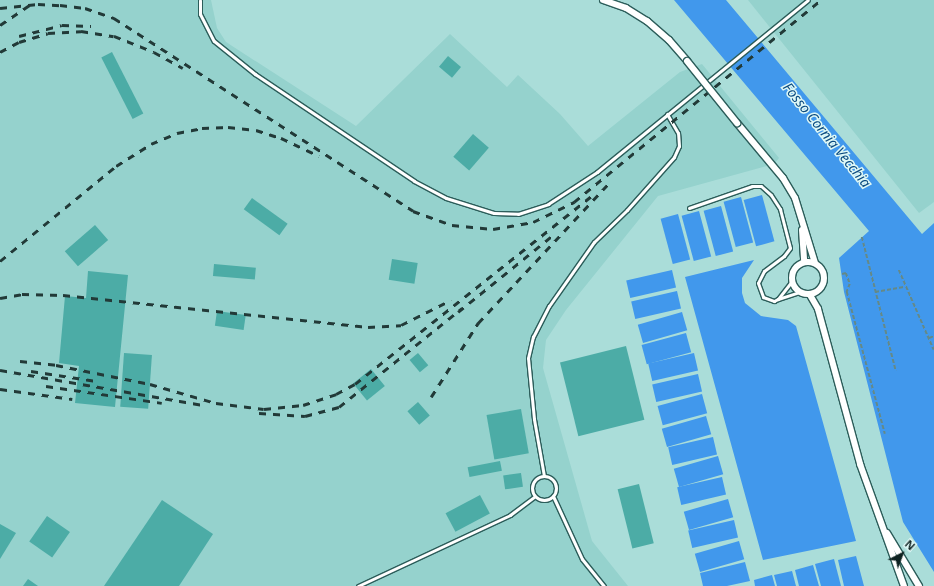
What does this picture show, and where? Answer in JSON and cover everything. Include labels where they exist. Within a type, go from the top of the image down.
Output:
[{"type":"street","points":[[603,0],[626,8],[646,21],[669,40],[783,178],[795,198],[815,263],[824,273],[824,283],[819,291],[818,309]]},
{"type":"street","points":[[802,221],[804,262]]},
{"type":"street","points":[[815,263],[804,262],[793,272],[792,281],[800,292],[810,294],[819,291]]},
{"type":"street","points":[[810,294],[818,309],[860,464],[904,586]]},
{"type":"street","points":[[880,521],[919,586]]},
{"type":"lane","points":[[200,0],[200,14],[206,28],[214,42],[231,57],[414,181],[446,198],[488,212],[518,214],[548,204],[597,172],[808,0]]},
{"type":"lane","points":[[544,476],[534,419],[528,358],[533,337],[549,306],[594,242],[627,210],[674,156],[679,146],[678,133],[668,114]]},
{"type":"lane","points":[[690,208],[752,186],[761,186],[771,195],[780,209],[790,248],[764,271],[758,283],[763,297],[774,301],[800,292]]},
{"type":"lane","points":[[778,299],[792,281]]},
{"type":"lane","points":[[544,476],[554,481],[556,489],[553,496],[542,500],[535,496],[532,485],[536,478],[544,476]]},
{"type":"lane","points":[[358,586],[510,515],[535,496]]},
{"type":"lane","points":[[553,496],[582,559],[604,586]]},
{"type":"path","points":[[862,238],[896,371]]},
{"type":"path","points":[[899,270],[904,287],[934,350]]},
{"type":"path","points":[[842,274],[846,273],[850,284],[847,292],[885,434]]},
{"type":"path","points":[[875,292],[904,287]]},
{"type":"path","points":[[929,338],[934,336]]},
{"type":"shaded area","points":[[0,0],[211,0],[217,28],[226,42],[356,126],[450,34],[507,87],[518,75],[560,114],[588,146],[680,72],[702,64],[779,158],[774,164],[658,196],[566,310],[546,340],[543,368],[592,541],[628,586],[0,586]]},
{"type":"shaded area","points":[[748,0],[934,0],[934,202],[919,213]]},
{"type":"water","name":"Fosso Cornia Vecchia","points":[[674,0],[726,0],[922,234],[934,223],[934,572],[903,522],[844,292],[839,258],[869,231]]},
{"type":"water","points":[[762,195],[774,241],[756,246],[744,200]]},
{"type":"water","points":[[741,197],[753,242],[736,247],[724,202]]},
{"type":"water","points":[[721,206],[733,251],[716,256],[704,211]]},
{"type":"water","points":[[699,211],[711,256],[694,261],[682,216]]},
{"type":"water","points":[[678,214],[690,259],[673,264],[661,219]]},
{"type":"water","points":[[754,260],[742,278],[742,293],[745,303],[761,316],[788,320],[796,326],[856,541],[763,560],[685,277]]},
{"type":"water","points":[[672,270],[676,288],[630,298],[626,281]]},
{"type":"water","points":[[677,291],[681,309],[635,319],[631,302]]},
{"type":"water","points":[[682,312],[687,330],[643,343],[638,325]]},
{"type":"water","points":[[686,333],[691,352],[647,364],[642,345]]},
{"type":"water","points":[[694,353],[698,371],[652,381],[648,364]]},
{"type":"water","points":[[698,374],[702,392],[656,402],[652,385]]},
{"type":"water","points":[[702,394],[707,413],[663,425],[658,406]]},
{"type":"water","points":[[706,416],[711,434],[667,447],[662,429]]},
{"type":"water","points":[[713,437],[717,455],[672,465],[668,447]]},
{"type":"water","points":[[718,456],[723,474],[679,487],[674,469]]},
{"type":"water","points":[[722,477],[726,495],[681,505],[677,487]]},
{"type":"water","points":[[728,499],[733,517],[689,530],[684,512]]},
{"type":"water","points":[[734,520],[738,538],[692,548],[688,531]]},
{"type":"water","points":[[739,541],[744,559],[700,572],[695,554]]},
{"type":"water","points":[[856,556],[864,586],[844,586],[838,560]]},
{"type":"water","points":[[834,559],[841,586],[821,586],[815,564]]},
{"type":"water","points":[[745,562],[750,581],[727,586],[703,586],[700,573]]},
{"type":"water","points":[[813,565],[819,586],[799,586],[795,570]]},
{"type":"water","points":[[792,571],[796,586],[777,586],[774,575]]},
{"type":"water","points":[[772,575],[775,586],[755,586],[754,580]]},
{"type":"building","points":[[112,52],[143,113],[133,119],[101,57]]},
{"type":"building","points":[[448,56],[461,67],[452,78],[439,67]]},
{"type":"building","points":[[473,134],[489,148],[469,170],[453,157]]},
{"type":"building","points":[[252,198],[288,224],[279,235],[244,209]]},
{"type":"building","points":[[95,225],[108,240],[78,266],[65,251]]},
{"type":"building","points":[[392,259],[418,263],[414,284],[389,280]]},
{"type":"building","points":[[214,264],[256,268],[255,280],[213,276]]},
{"type":"building","points":[[88,271],[128,275],[115,407],[75,403],[79,366],[59,363],[65,296],[86,298]]},
{"type":"building","points":[[217,311],[246,315],[244,330],[215,326]]},
{"type":"building","points":[[626,346],[644,420],[578,436],[560,362]]},
{"type":"building","points":[[124,353],[152,355],[148,409],[120,407]]},
{"type":"building","points":[[418,353],[428,365],[420,372],[410,360]]},
{"type":"building","points":[[371,369],[385,386],[367,401],[353,383]]},
{"type":"building","points":[[418,402],[430,416],[419,425],[407,411]]},
{"type":"building","points":[[521,409],[529,453],[494,459],[487,415]]},
{"type":"building","points":[[500,461],[502,471],[470,477],[468,467]]},
{"type":"building","points":[[521,473],[523,487],[505,489],[503,476]]},
{"type":"building","points":[[639,484],[654,543],[632,549],[618,489]]},
{"type":"building","points":[[480,495],[490,514],[455,532],[446,513]]},
{"type":"building","points":[[162,500],[213,534],[179,586],[104,586]]},
{"type":"building","points":[[47,516],[70,532],[52,557],[29,541]]},
{"type":"building","points":[[0,524],[16,533],[0,559]]},
{"type":"building","points":[[28,579],[38,586],[23,586]]},
{"type":"railway","points":[[0,8],[38,4],[60,5],[85,8],[114,18],[413,211],[452,225],[493,229],[533,222],[574,202],[821,0]]},
{"type":"railway","points":[[0,25],[30,5]]},
{"type":"railway","points":[[19,36],[62,25],[91,26]]},
{"type":"railway","points":[[0,52],[19,42],[48,33],[81,31],[114,36],[154,52],[183,68]]},
{"type":"railway","points":[[0,261],[116,166],[151,144],[177,133],[202,128],[228,127],[256,130],[281,138],[319,156]]},
{"type":"railway","points":[[431,397],[478,323],[610,182]]},
{"type":"railway","points":[[20,361],[56,365],[150,384],[216,403],[264,409],[303,405],[336,394],[355,384],[593,195]]},
{"type":"railway","points":[[458,312],[553,235]]},
{"type":"railway","points":[[0,298],[22,294],[63,295],[368,327],[401,325],[451,300]]},
{"type":"railway","points":[[259,413],[305,416],[339,407],[462,308]]},
{"type":"railway","points":[[0,370],[203,405]]},
{"type":"railway","points":[[31,371],[96,381]]},
{"type":"railway","points":[[46,386],[162,403]]},
{"type":"railway","points":[[0,389],[72,399]]}]
